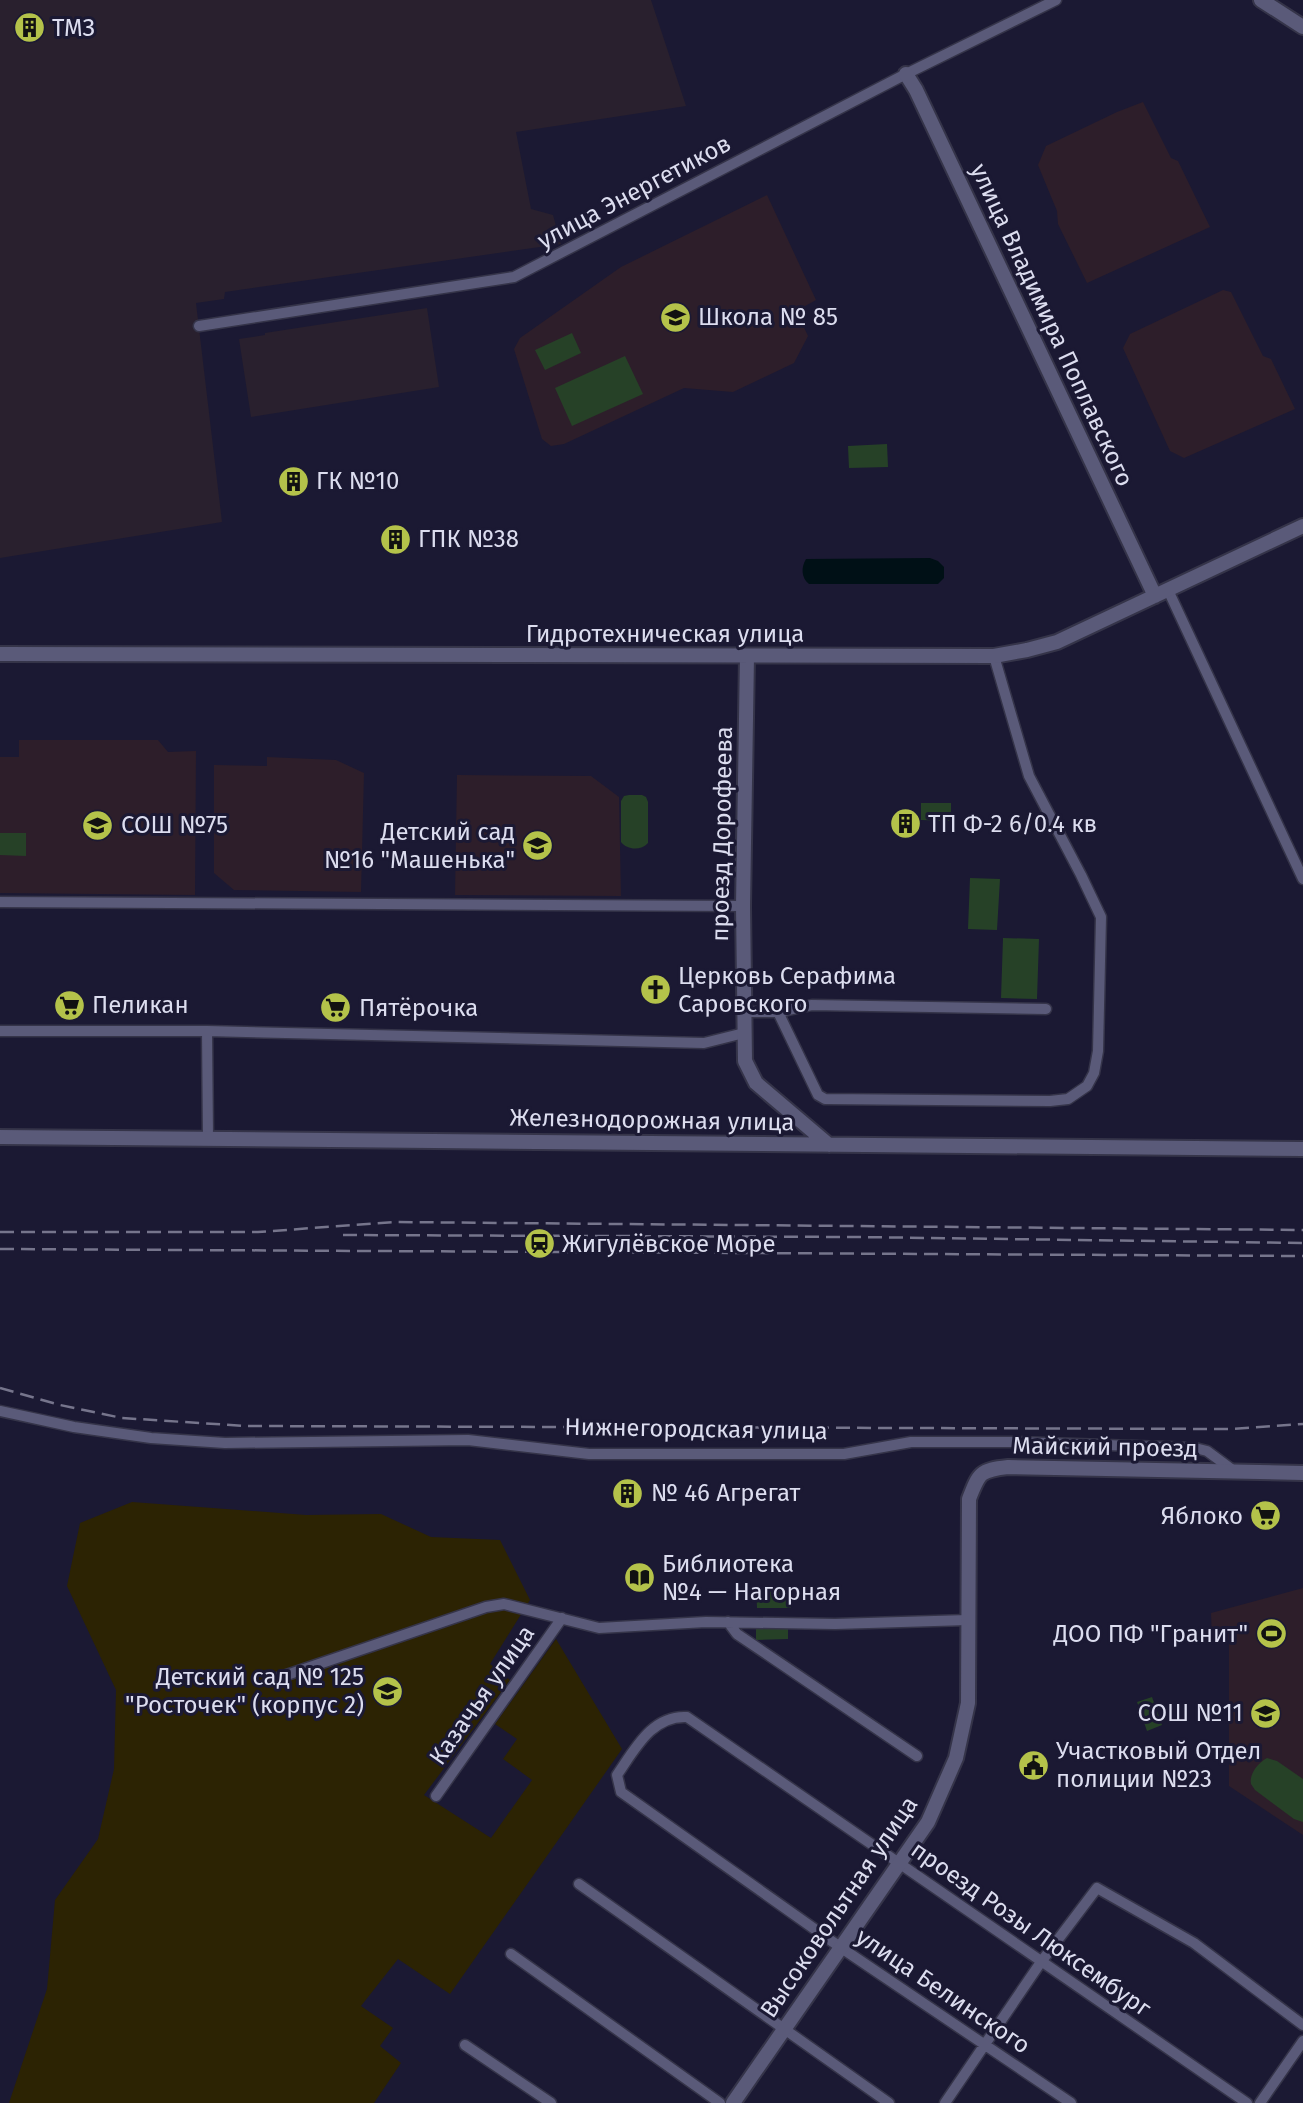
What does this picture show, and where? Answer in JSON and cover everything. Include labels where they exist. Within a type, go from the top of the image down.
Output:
[{"type":"main road","points":[[1261,0],[1303,27]]},
{"type":"main road","name":"улица Владимира Поплавского","points":[[906,74],[1162,593]]},
{"type":"main road","name":"Гидротехническая улица","points":[[0,654],[993,656],[1057,642],[1303,526]]},
{"type":"main road","name":"проезд Дорофеева","points":[[747,656],[743,906],[746,1061],[757,1083],[829,1145]]},
{"type":"main road","name":"Железнодорожная улица","points":[[0,1137],[1303,1149]]},
{"type":"main road","name":"Майский проезд","points":[[963,1727],[968,1703],[969,1499],[978,1476],[987,1469],[1008,1467],[1234,1471]]},
{"type":"main road","points":[[1234,1471],[1303,1473]]},
{"type":"main road","name":"Высоковольтная улица","points":[[733,2103],[928,1822],[957,1758],[963,1727]]},
{"type":"street","name":"улица Энергетиков","points":[[199,326],[514,277],[906,74],[1056,0]]},
{"type":"street","name":"улица Владимира Поплавского","points":[[1162,593],[1303,879]]},
{"type":"street","points":[[778,1012],[818,1095],[825,1099],[1050,1101],[1068,1099],[1087,1086],[1094,1073],[1098,1051],[1101,917],[1030,776],[993,656]]},
{"type":"street","points":[[0,902],[743,906]]},
{"type":"street","points":[[744,1012],[778,1012],[811,1005],[1046,1009]]},
{"type":"street","points":[[0,1031],[207,1031],[704,1043],[744,1033]]},
{"type":"street","points":[[207,1031],[208,1138]]},
{"type":"street","name":"Нижнегородская улица","points":[[0,1411],[74,1427],[150,1438],[225,1443],[468,1440],[589,1454],[844,1454],[911,1442],[1014,1442],[1195,1448],[1208,1451],[1234,1471]]},
{"type":"street","points":[[272,1680],[486,1607],[504,1604],[599,1628],[727,1622],[835,1624],[968,1620]]},
{"type":"street","name":"Казачья улица","points":[[436,1796],[562,1618]]},
{"type":"street","points":[[727,1622],[737,1634],[917,1756]]},
{"type":"street","name":"проезд Розы Люксембург","points":[[621,1792],[617,1775],[638,1745],[658,1723],[676,1716],[687,1717],[1247,2103]]},
{"type":"street","name":"улица Белинского","points":[[621,1792],[840,1947],[1071,2103]]},
{"type":"street","points":[[579,1884],[889,2103]]},
{"type":"street","points":[[945,2103],[1041,1962],[1097,1888],[1194,1943],[1303,2025]]},
{"type":"street","points":[[511,1954],[720,2103]]},
{"type":"street","points":[[1260,2103],[1303,2041]]},
{"type":"street","points":[[465,2045],[551,2103]]},
{"type":"shaded area","points":[[0,0],[651,0],[686,106],[516,132],[531,209],[553,215],[561,244],[225,292],[224,299],[196,303],[222,522],[0,558]]},
{"type":"shaded area","points":[[1143,102],[1171,158],[1178,161],[1210,227],[1087,283],[1058,224],[1057,211],[1038,165],[1046,146]]},
{"type":"shaded area","name":"Школа № 85","points":[[767,195],[816,300],[796,311],[808,336],[794,363],[733,392],[684,388],[564,444],[551,446],[542,439],[514,349],[520,338],[621,267]]},
{"type":"shaded area","points":[[1223,290],[1231,292],[1263,356],[1271,359],[1295,409],[1184,458],[1170,451],[1123,348],[1130,334]]},
{"type":"shaded area","points":[[427,308],[439,387],[251,417],[239,339]]},
{"type":"shaded area","points":[[930,558],[944,567],[944,578],[938,584],[809,584],[804,579],[803,572],[806,559]]},
{"type":"shaded area","name":"СОШ №75","points":[[19,740],[158,740],[168,752],[196,751],[195,895],[0,893],[0,757],[19,757]]},
{"type":"shaded area","points":[[267,757],[336,760],[364,773],[361,892],[234,890],[214,873],[214,765],[267,766]]},
{"type":"shaded area","name":"Детский сад №16 \"Машенька\"","points":[[457,775],[591,776],[619,797],[621,896],[455,895]]},
{"type":"shaded area","name":"СОШ №11","points":[[1303,1588],[1303,1835],[1229,1786],[1229,1640],[1212,1639],[1211,1613]]},
{"type":"green space","points":[[572,333],[581,353],[545,370],[535,350]]},
{"type":"green space","points":[[625,356],[643,394],[572,426],[555,388]]},
{"type":"green space","points":[[887,444],[888,467],[849,468],[848,446]]},
{"type":"green space","points":[[642,795],[648,802],[648,843],[638,848],[627,847],[621,842],[621,801],[624,796]]},
{"type":"green space","points":[[921,803],[951,803],[951,821],[921,820]]},
{"type":"green space","points":[[0,833],[26,833],[26,856],[0,855]]},
{"type":"green space","points":[[970,878],[1000,879],[997,930],[968,929]]},
{"type":"green space","points":[[1003,938],[1039,939],[1037,999],[1001,998]]},
{"type":"green space","points":[[756,1587],[791,1587],[791,1608],[757,1608]]},
{"type":"green space","points":[[788,1625],[788,1639],[756,1640],[756,1626]]},
{"type":"green space","points":[[1152,1697],[1162,1725],[1147,1731],[1137,1702]]},
{"type":"green space","points":[[1267,1758],[1277,1761],[1303,1779],[1303,1822],[1294,1819],[1255,1790],[1251,1784],[1255,1769]]},
{"type":"sand","points":[[132,1502],[306,1515],[381,1514],[431,1537],[500,1540],[530,1600],[490,1664],[510,1680],[424,1795],[491,1838],[532,1780],[503,1759],[517,1739],[495,1724],[556,1639],[622,1749],[450,1994],[398,1959],[361,2006],[393,2028],[380,2046],[401,2063],[374,2103],[9,2103],[47,1989],[55,1900],[98,1839],[114,1769],[116,1690],[67,1586],[80,1523]]},
{"type":"railway","points":[[0,1232],[258,1232],[395,1222],[1303,1230]]},
{"type":"railway","points":[[343,1235],[857,1237],[1303,1243]]},
{"type":"railway","points":[[0,1249],[1303,1256]]},
{"type":"railway","points":[[0,1388],[60,1405],[122,1418],[246,1426],[1230,1429],[1303,1424]]},
{"type":"place","name":"ТМЗ","points":[[29,28]]},
{"type":"place","name":"Школа № 85","points":[[675,317]]},
{"type":"place","name":"ГК №10","points":[[293,481]]},
{"type":"place","name":"ГПК №38","points":[[395,539]]},
{"type":"place","name":"ТП Ф-2 6/0.4 кв","points":[[905,824]]},
{"type":"place","name":"СОШ №75","points":[[98,825]]},
{"type":"place","name":"Детский сад №16 \"Машенька\"","points":[[538,846]]},
{"type":"place","name":"Церковь Серафима Саровского","points":[[655,990]]},
{"type":"place","name":"Пеликан","points":[[69,1005]]},
{"type":"place","name":"Пятёрочка","points":[[336,1008]]},
{"type":"place","name":"Жигулёвское Море","points":[[539,1244]]},
{"type":"place","name":"№ 46 Агрегат","points":[[628,1493]]},
{"type":"place","name":"Яблоко","points":[[1266,1516]]},
{"type":"place","name":"Библиотека №4 — Нагорная","points":[[639,1578]]},
{"type":"place","name":"ДОО ПФ \"Гранит\"","points":[[1271,1634]]},
{"type":"place","name":"Детский сад № 125 \"Росточек\" (корпус 2)","points":[[387,1691]]},
{"type":"place","name":"СОШ №11","points":[[1266,1713]]},
{"type":"place","name":"Участковый Отдел полиции №23","points":[[1033,1765]]}]
